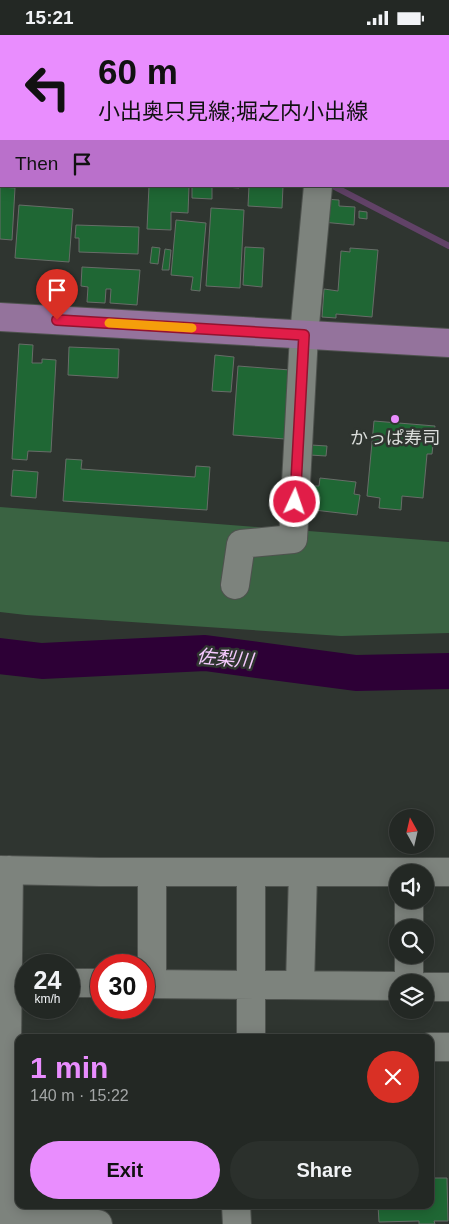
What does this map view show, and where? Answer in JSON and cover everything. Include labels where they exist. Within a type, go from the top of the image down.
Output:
[{"type":"main road","points":[[0,317],[449,343]]},
{"type":"street","points":[[235,585],[241,544],[293,539],[304,335],[318,187]]},
{"type":"street","points":[[15,964],[5,870],[100,872],[389,872]]},
{"type":"street","points":[[149,954],[152,871]]},
{"type":"street","points":[[434,871],[449,871]]},
{"type":"street","points":[[251,1034],[252,872]]},
{"type":"street","points":[[300,985],[303,872]]},
{"type":"street","points":[[155,984],[389,986]]},
{"type":"street","points":[[434,987],[449,987]]},
{"type":"street","points":[[15,1014],[2,1215],[46,1217],[98,1224]]},
{"type":"street","points":[[434,1047],[449,1047]]},
{"type":"street","points":[[236,1209],[237,1224]]},
{"type":"green space","points":[[0,507],[449,542],[449,633],[341,636],[0,612]]},
{"type":"building","points":[[0,187],[15,188],[12,240],[0,239]]},
{"type":"building","points":[[149,187],[189,187],[188,213],[171,212],[171,230],[147,229]]},
{"type":"building","points":[[192,187],[212,187],[212,199],[192,198]]},
{"type":"building","points":[[249,187],[283,187],[282,208],[248,206]]},
{"type":"building","points":[[324,199],[339,200],[339,206],[355,207],[354,225],[322,222]]},
{"type":"building","points":[[19,205],[73,209],[69,262],[15,258]]},
{"type":"building","points":[[211,208],[244,210],[240,288],[206,286]]},
{"type":"building","points":[[359,211],[367,212],[367,219],[359,218]]},
{"type":"building","points":[[176,220],[206,223],[200,291],[191,290],[193,277],[171,275]]},
{"type":"building","points":[[76,225],[139,227],[138,254],[79,252],[79,238],[75,238]]},
{"type":"building","points":[[152,247],[160,248],[158,264],[150,263]]},
{"type":"building","points":[[245,247],[264,248],[262,287],[243,285]]},
{"type":"building","points":[[350,248],[378,250],[372,317],[336,314],[336,318],[322,317],[324,289],[338,291],[341,251],[350,252]]},
{"type":"building","points":[[165,249],[171,250],[169,270],[162,270]]},
{"type":"building","points":[[82,267],[140,270],[137,305],[110,303],[111,289],[106,289],[105,303],[87,302],[88,287],[81,286]]},
{"type":"building","points":[[19,344],[33,345],[32,363],[42,363],[42,359],[56,360],[51,452],[28,451],[27,460],[12,459]]},
{"type":"building","points":[[69,347],[119,349],[118,378],[68,375]]},
{"type":"building","points":[[215,355],[234,357],[231,392],[212,391]]},
{"type":"building","points":[[238,366],[290,370],[285,439],[233,435]]},
{"type":"building","points":[[374,421],[435,426],[432,454],[427,454],[423,498],[402,496],[401,510],[379,508],[380,498],[367,496]]},
{"type":"building","points":[[311,445],[327,446],[326,456],[310,455]]},
{"type":"building","points":[[66,459],[82,460],[81,469],[195,477],[196,466],[210,467],[207,510],[63,501]]},
{"type":"building","points":[[13,470],[38,472],[36,498],[11,496]]},
{"type":"building","points":[[320,478],[356,482],[354,494],[360,495],[357,515],[314,510],[315,498],[311,498],[313,486],[319,486]]},
{"type":"building","points":[[434,1178],[447,1178],[448,1221],[434,1221],[435,1224],[419,1224],[419,1221],[379,1222],[378,1209],[434,1209]]},
{"type":"waterway","points":[[335,187],[449,246]]},
{"type":"waterway","name":"佐梨川","points":[[0,656],[42,661],[205,653],[356,673],[449,671]]},
{"type":"slow traffic","points":[[109,323],[192,328]]},
{"type":"place","name":"かっぱ寿司","points":[[395,419]]},
{"type":"route","points":[[57,320],[304,335],[295,502]]}]
